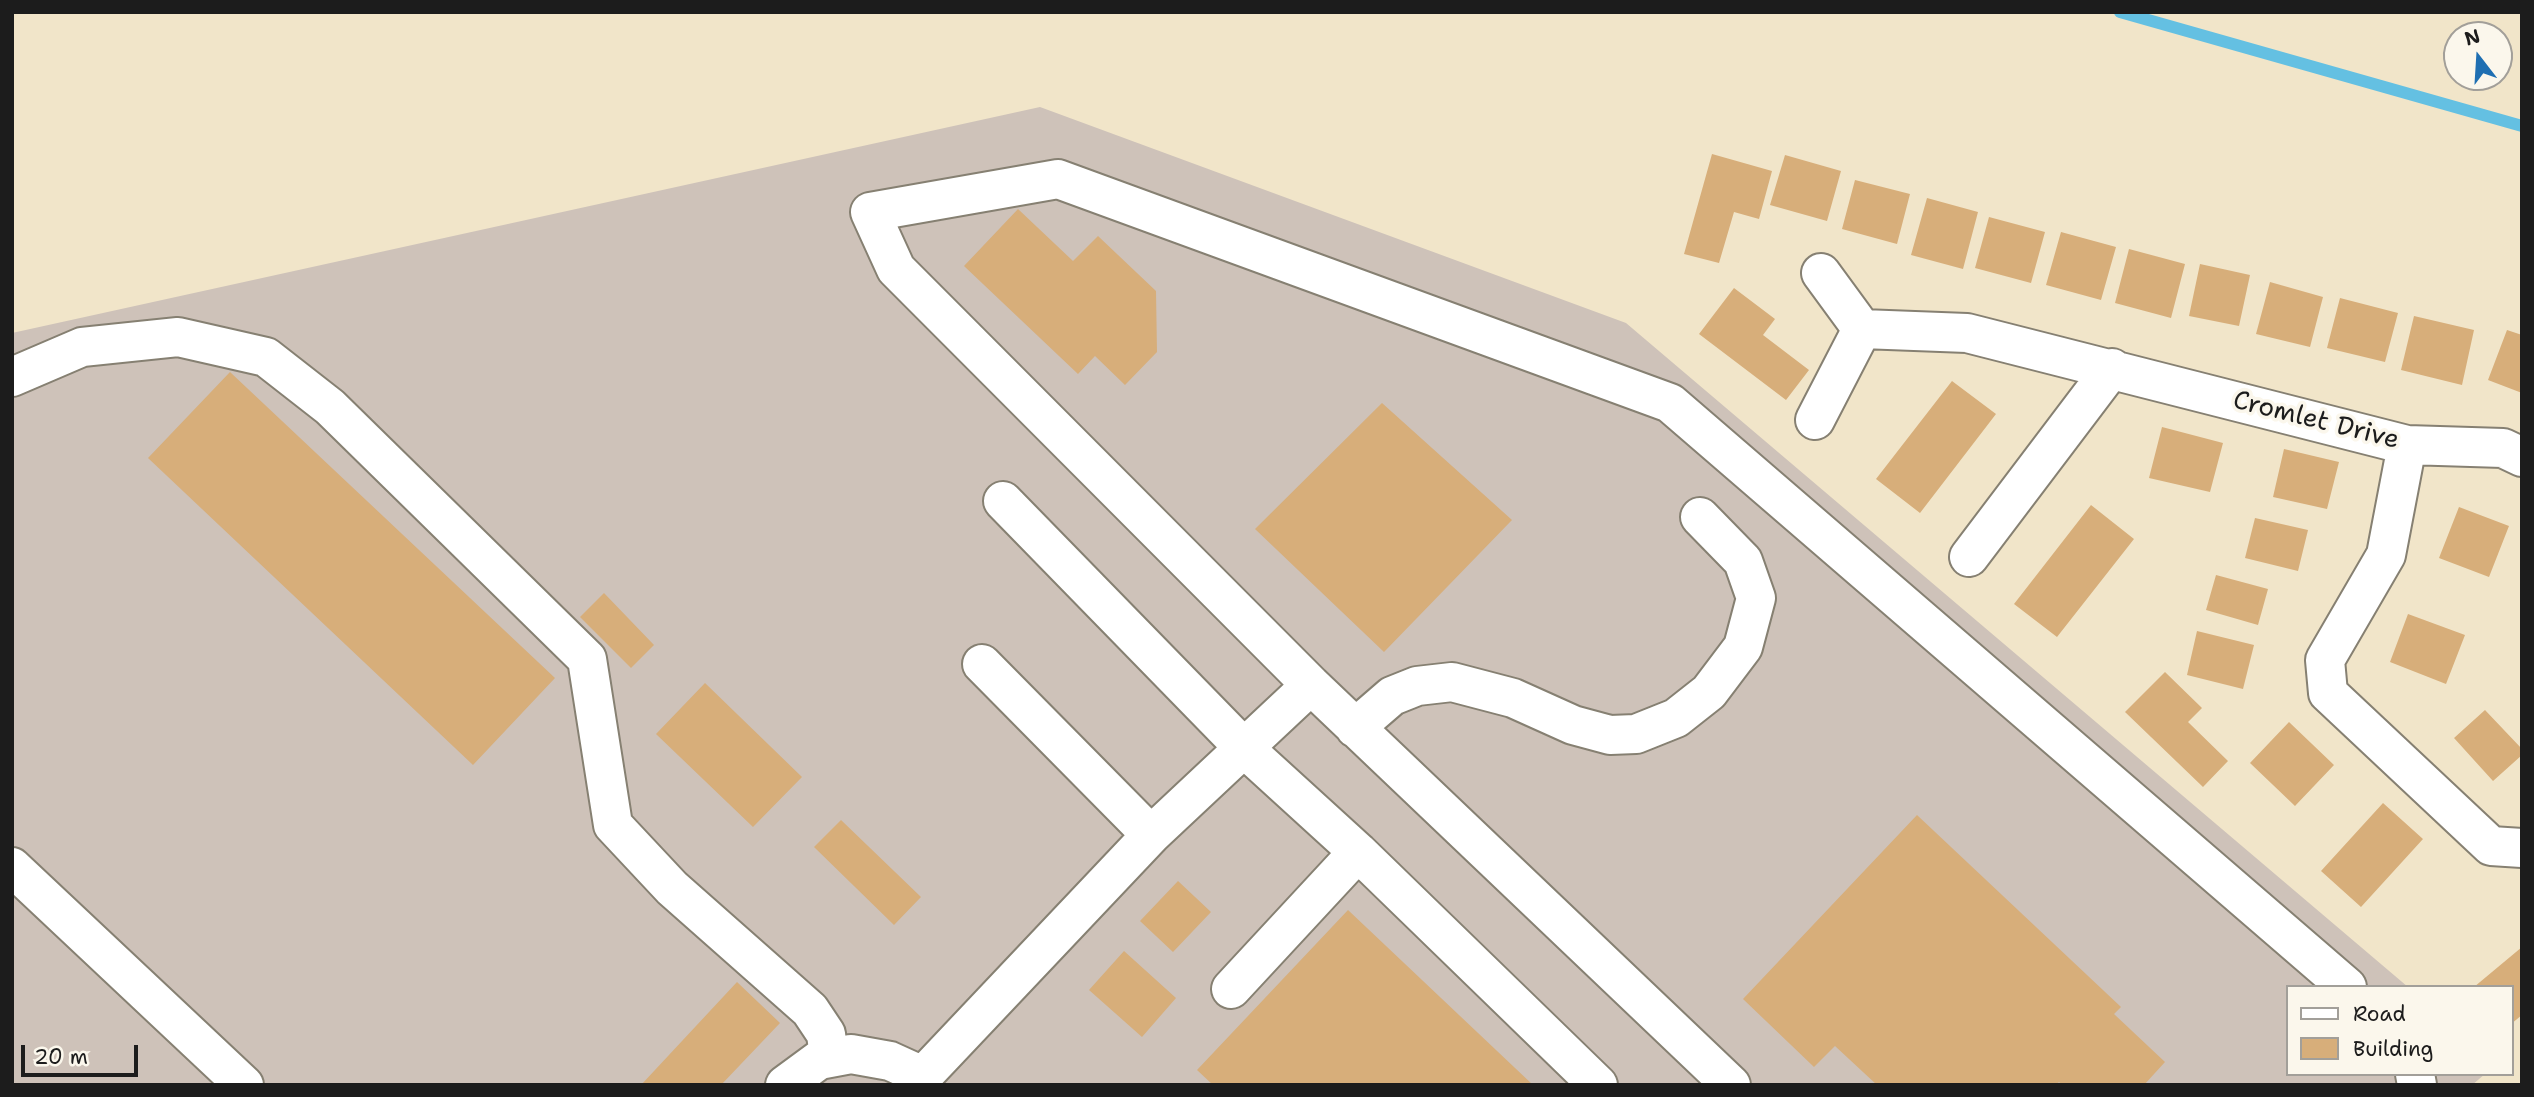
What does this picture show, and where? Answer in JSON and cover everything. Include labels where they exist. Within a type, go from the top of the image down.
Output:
[{"type":"street","points":[[1731,1085],[1355,728],[896,269],[870,212],[1058,179],[1670,403],[2345,985]]},
{"type":"street","points":[[1815,420],[1863,329],[1821,273]]},
{"type":"street","name":"Cromlet Drive","points":[[1863,329],[1967,333],[2407,445],[2503,448],[2522,457]]},
{"type":"street","points":[[12,377],[82,347],[178,337],[266,357],[330,407],[587,659],[613,825],[672,888],[810,1010],[825,1034],[828,1058]]},
{"type":"street","points":[[1969,557],[2112,368]]},
{"type":"street","points":[[2407,445],[2386,555],[2325,660],[2328,693],[2491,846],[2522,848]]},
{"type":"street","points":[[1003,501],[1245,748],[1358,852],[1598,1085]]},
{"type":"street","points":[[1355,728],[1392,696],[1417,686],[1452,682],[1513,698],[1573,725],[1610,735],[1636,734],[1676,718],[1709,692],[1743,647],[1756,598],[1743,561],[1700,517]]},
{"type":"street","points":[[982,664],[1151,835]]},
{"type":"street","points":[[785,1085],[819,1060],[851,1054],[890,1061],[927,1080],[1151,835],[1311,685]]},
{"type":"street","points":[[1231,989],[1358,852]]},
{"type":"street","points":[[12,867],[244,1085]]},
{"type":"shaded area","points":[[1040,107],[1626,323],[2406,985],[2286,985],[2286,1076],[2483,1076],[2472,1085],[12,1085],[12,333]]},
{"type":"building","points":[[1712,154],[1772,171],[1759,219],[1734,212],[1719,263],[1684,254]]},
{"type":"building","points":[[1785,155],[1841,171],[1827,221],[1770,205]]},
{"type":"building","points":[[1855,180],[1910,194],[1897,244],[1842,229]]},
{"type":"building","points":[[1927,198],[1978,212],[1963,269],[1911,255]]},
{"type":"building","points":[[1018,209],[1073,261],[1098,236],[1156,291],[1157,352],[1125,385],[1095,356],[1078,374],[964,266]]},
{"type":"building","points":[[1989,217],[2045,232],[2031,283],[1975,268]]},
{"type":"building","points":[[2061,232],[2116,247],[2101,300],[2046,285]]},
{"type":"building","points":[[2129,249],[2185,264],[2171,318],[2115,303]]},
{"type":"building","points":[[2200,264],[2250,275],[2239,326],[2189,316]]},
{"type":"building","points":[[2270,282],[2323,297],[2310,347],[2256,334]]},
{"type":"building","points":[[1734,288],[1775,319],[1763,335],[1809,370],[1786,400],[1699,334]]},
{"type":"building","points":[[2340,298],[2398,313],[2385,362],[2327,348]]},
{"type":"building","points":[[2414,316],[2474,330],[2462,385],[2401,370]]},
{"type":"building","points":[[2507,330],[2522,335],[2522,393],[2488,380]]},
{"type":"building","points":[[230,372],[555,678],[473,765],[148,458]]},
{"type":"building","points":[[1952,381],[1996,414],[1920,513],[1876,479]]},
{"type":"building","points":[[1382,403],[1512,520],[1384,652],[1255,529]]},
{"type":"building","points":[[2162,427],[2223,443],[2210,492],[2149,478]]},
{"type":"building","points":[[2284,449],[2339,462],[2327,509],[2273,497]]},
{"type":"building","points":[[2091,505],[2134,539],[2057,637],[2014,604]]},
{"type":"building","points":[[2459,507],[2509,526],[2489,577],[2439,558]]},
{"type":"building","points":[[2255,518],[2308,530],[2298,571],[2245,558]]},
{"type":"building","points":[[2216,575],[2268,589],[2258,625],[2206,610]]},
{"type":"building","points":[[604,593],[654,645],[631,668],[580,617]]},
{"type":"building","points":[[2408,614],[2465,635],[2446,684],[2390,662]]},
{"type":"building","points":[[2197,631],[2254,645],[2243,689],[2187,675]]},
{"type":"building","points":[[2165,672],[2202,708],[2188,722],[2228,761],[2203,787],[2125,712]]},
{"type":"building","points":[[705,683],[802,777],[753,827],[656,734]]},
{"type":"building","points":[[2485,710],[2522,749],[2522,755],[2493,781],[2454,738]]},
{"type":"building","points":[[2289,722],[2334,765],[2295,806],[2250,763]]},
{"type":"building","points":[[2383,803],[2423,839],[2361,907],[2321,871]]},
{"type":"building","points":[[1917,815],[2121,1007],[2114,1014],[2165,1062],[2144,1085],[2062,1085],[2059,1082],[2056,1085],[1877,1085],[1835,1046],[1814,1067],[1743,999]]},
{"type":"building","points":[[841,820],[921,897],[894,925],[814,847]]},
{"type":"building","points":[[1178,881],[1211,912],[1173,952],[1140,921]]},
{"type":"building","points":[[1348,910],[1533,1085],[1213,1085],[1197,1070]]},
{"type":"building","points":[[2522,947],[2522,1015],[2513,1022],[2513,985],[2476,985]]},
{"type":"building","points":[[1124,951],[1176,998],[1142,1037],[1089,990]]},
{"type":"building","points":[[737,982],[780,1023],[721,1085],[641,1085]]},
{"type":"waterway","points":[[2120,12],[2522,126]]}]
